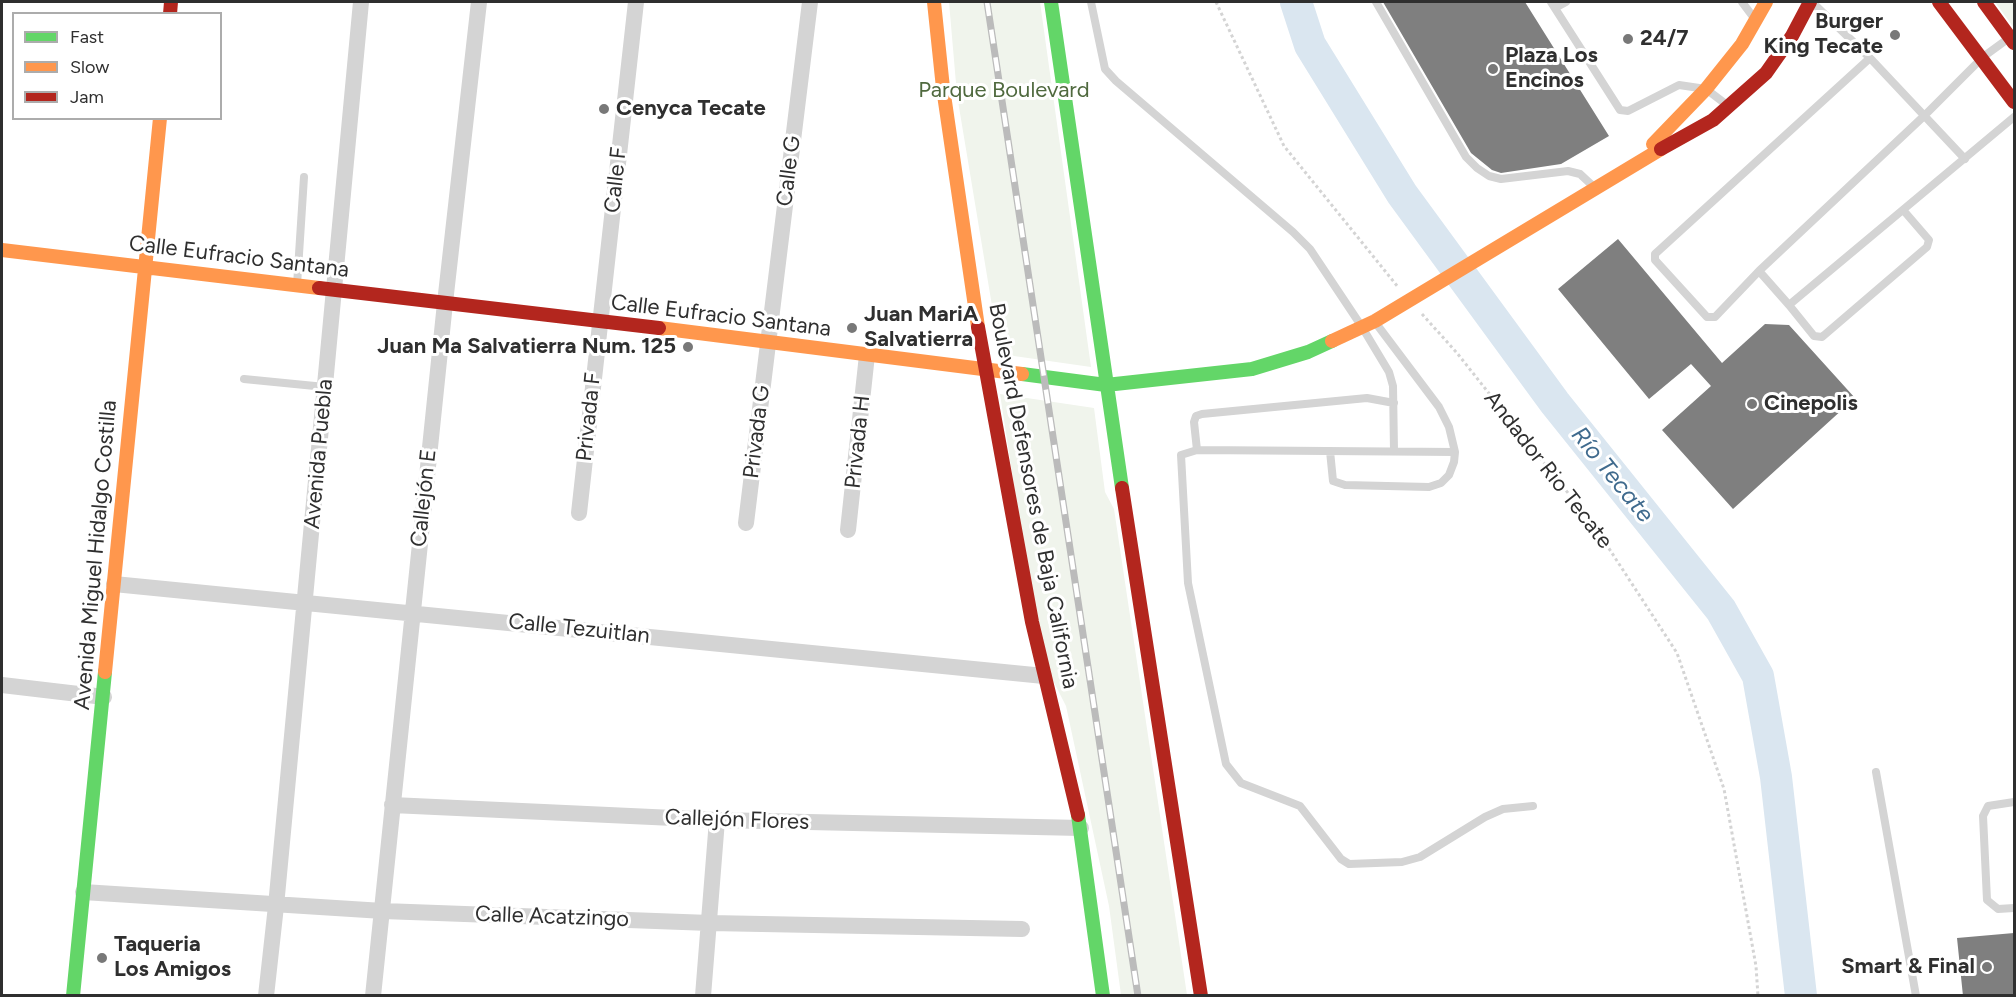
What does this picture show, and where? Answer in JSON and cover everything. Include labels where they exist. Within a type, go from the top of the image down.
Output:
[{"type":"main road","name":"Boulevard Defensores de Baja California","points":[[934,2],[943,88],[985,372],[1044,676],[1081,828],[1103,996]]},
{"type":"main road","points":[[1051,2],[1106,385],[1201,996]]},
{"type":"main road","points":[[1638,160],[1707,89],[1742,44],[1766,2]]},
{"type":"main road","points":[[1638,160],[1713,120],[1730,107],[1766,73],[1792,36],[1811,2]]},
{"type":"main road","points":[[1939,2],[1983,57],[2014,102]]},
{"type":"main road","points":[[1984,2],[2012,40]]},
{"type":"main road","name":"Avenida Miguel Hidalgo Costilla","points":[[73,996],[160,120]]},
{"type":"main road","name":"Calle Eufracio Santana","points":[[2,250],[768,341],[985,372],[1106,385],[1252,369],[1308,352],[1368,324],[1415,297],[1638,160]]},
{"type":"street","name":"Avenida Puebla","points":[[266,996],[361,2]]},
{"type":"street","name":"Callejón E","points":[[373,996],[412,612],[479,2]]},
{"type":"street","name":"Calle F","points":[[600,322],[636,2]]},
{"type":"street","name":"Calle G","points":[[768,341],[810,2]]},
{"type":"street","name":"Privada F","points":[[579,513],[600,322]]},
{"type":"street","name":"Privada G","points":[[746,523],[768,341]]},
{"type":"street","name":"Privada H","points":[[849,530],[867,355]]},
{"type":"street","name":"Calle Tezuitlan","points":[[114,584],[1044,676]]},
{"type":"street","points":[[2,685],[104,697]]},
{"type":"street","name":"Callejón Flores","points":[[392,806],[717,820],[1081,828]]},
{"type":"street","points":[[703,996],[717,820]]},
{"type":"street","name":"Calle Acatzingo","points":[[83,892],[382,911],[710,923],[1022,929]]},
{"type":"lane","points":[[1091,2],[1105,69],[1310,249],[1368,324],[1440,407],[1455,452],[1449,475],[1441,483],[1429,487],[1336,484],[1331,475],[1330,451]]},
{"type":"lane","points":[[1376,2],[1466,157],[1477,168],[1489,176],[1501,179],[1568,171],[1580,174],[1595,187]]},
{"type":"lane","points":[[1566,2],[1553,5],[1620,110],[1628,111],[1679,85],[1707,89],[1730,107]]},
{"type":"lane","points":[[1742,2],[1756,21]]},
{"type":"lane","points":[[1811,2],[1870,58],[1965,159]]},
{"type":"lane","points":[[1870,58],[1654,257],[1710,318],[1715,317],[1983,57],[2012,40]]},
{"type":"lane","points":[[1789,306],[2014,117]]},
{"type":"lane","points":[[297,285],[304,177]]},
{"type":"lane","points":[[1759,272],[1814,336],[1822,337],[1927,247],[1929,240],[1904,211]]},
{"type":"lane","points":[[1368,324],[1389,372],[1394,403],[1394,451]]},
{"type":"lane","points":[[244,379],[325,387]]},
{"type":"lane","points":[[1197,450],[1194,422],[1196,416],[1202,414],[1367,398],[1394,403]]},
{"type":"lane","points":[[1455,452],[1197,450],[1181,455],[1188,584],[1226,764],[1233,776],[1241,783],[1300,806],[1341,859],[1349,864],[1402,862],[1420,857],[1485,817],[1503,809],[1533,806]]},
{"type":"lane","points":[[1876,772],[1916,996]]},
{"type":"lane","points":[[2014,802],[1988,806],[1983,816],[1987,900],[1998,909],[2014,908]]},
{"type":"path","name":"Andador Rio Tecate","points":[[1216,2],[1284,146],[1415,297],[1595,527],[1677,653],[1724,789],[1756,966],[1758,996]]},
{"type":"green space","name":"Parque Boulevard","points":[[949,2],[1040,2],[1091,367],[1000,354],[957,95]]},
{"type":"green space","points":[[1995,2],[2014,2],[2014,28]]},
{"type":"green space","points":[[1000,394],[1094,408],[1105,492],[1114,509],[1187,995],[1121,995],[1109,906],[1066,706],[1040,655]]},
{"type":"building","name":"Plaza Los Encinos","points":[[1383,2],[1525,2],[1609,136],[1561,164],[1501,173],[1492,170],[1471,153]]},
{"type":"building","points":[[1618,239],[1722,363],[1765,324],[1789,325],[1855,398],[1733,509],[1662,430],[1711,386],[1691,364],[1649,399],[1558,289]]},
{"type":"building","name":"Smart & Final","points":[[2014,933],[2014,996],[1963,996],[1957,938]]},
{"type":"waterway","name":"Río Tecate","points":[[1296,2],[1310,45],[1402,194],[1555,403],[1721,610],[1758,676],[1776,777],[1801,996]]},
{"type":"railway","points":[[987,2],[1138,996]]},
{"type":"traffic: fast","points":[[1051,2],[1122,488]]},
{"type":"traffic: fast","points":[[1022,374],[1106,385],[1252,369],[1308,352],[1332,341]]},
{"type":"traffic: fast","points":[[73,996],[105,672]]},
{"type":"traffic: fast","points":[[1078,815],[1103,996]]},
{"type":"traffic: slow","points":[[934,2],[943,88],[978,327]]},
{"type":"traffic: slow","points":[[1653,144],[1706,89],[1742,44],[1766,2]]},
{"type":"traffic: slow","points":[[105,672],[160,120]]},
{"type":"traffic: slow","points":[[1332,341],[1375,321],[1661,149]]},
{"type":"traffic: slow","points":[[2,250],[319,288]]},
{"type":"traffic: slow","points":[[659,328],[1022,374]]},
{"type":"traffic: jam","points":[[170,12],[171,2]]},
{"type":"traffic: jam","points":[[1661,149],[1713,120],[1766,73],[1792,36],[1810,2]]},
{"type":"traffic: jam","points":[[1939,2],[2014,102]]},
{"type":"traffic: jam","points":[[1984,2],[2014,43]]},
{"type":"traffic: jam","points":[[319,288],[659,328]]},
{"type":"traffic: jam","points":[[978,327],[1032,622],[1078,815]]},
{"type":"traffic: jam","points":[[1122,488],[1201,996]]},
{"type":"place","name":"Burger King Tecate","points":[[1895,35]]},
{"type":"place","name":"24/7","points":[[1628,39]]},
{"type":"place","name":"Plaza Los Encinos","points":[[1493,69]]},
{"type":"place","name":"Cenyca Tecate","points":[[604,109]]},
{"type":"place","name":"Juan MariA Salvatierra","points":[[852,328]]},
{"type":"place","name":"Juan Ma Salvatierra Num. 125","points":[[688,347]]},
{"type":"place","name":"Cinepolis","points":[[1752,404]]},
{"type":"place","name":"Taqueria Los Amigos","points":[[102,958]]},
{"type":"place","name":"Smart & Final","points":[[1987,967]]}]
